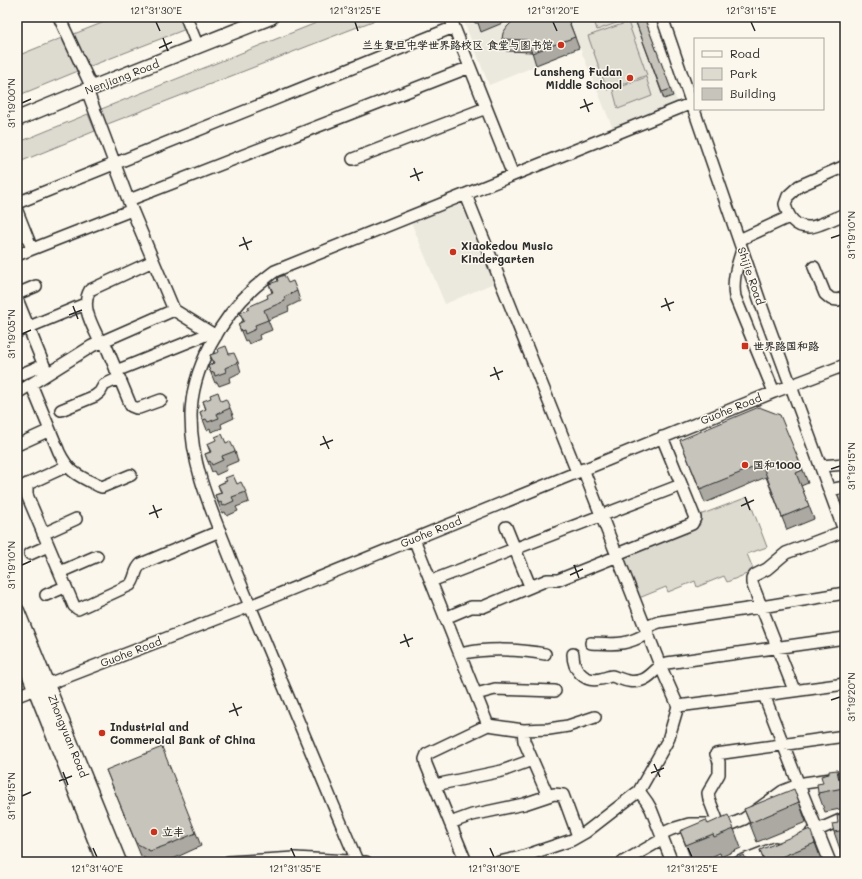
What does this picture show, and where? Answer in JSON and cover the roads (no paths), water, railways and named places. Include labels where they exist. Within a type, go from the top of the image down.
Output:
[{"type":"main road","name":"Nenjiang Road","points":[[17,119],[271,17]]},
{"type":"main road","name":"Zhongyuan Road","points":[[17,611],[104,862]]},
{"type":"main road","name":"Zhongyuan Road","points":[[17,642],[42,686],[119,862]]},
{"type":"street","points":[[59,17],[89,89],[130,205],[174,310],[212,333]]},
{"type":"street","points":[[186,17],[198,47]]},
{"type":"street","points":[[450,17],[513,175]]},
{"type":"street","name":"Shijie Road","points":[[662,17],[694,109]]},
{"type":"street","points":[[17,203],[454,28]]},
{"type":"street","points":[[17,255],[130,205],[470,67]]},
{"type":"street","points":[[228,862],[289,858],[301,861],[362,862],[250,606],[205,495],[193,451],[191,416],[194,389],[212,333],[254,288],[275,271],[692,103]]},
{"type":"street","points":[[353,159],[486,108]]},
{"type":"street","name":"Shijie Road","points":[[694,110],[740,245],[845,532]]},
{"type":"street","points":[[845,166],[799,186],[788,196],[784,204],[789,217],[795,223],[811,227],[845,214]]},
{"type":"street","points":[[466,195],[580,471],[602,516],[660,665],[678,706],[668,740],[638,791],[586,832],[572,840],[520,857],[499,862]]},
{"type":"street","points":[[17,211],[32,249]]},
{"type":"street","points":[[774,392],[735,297],[733,286],[740,245],[789,217]]},
{"type":"street","points":[[153,261],[92,288],[88,293],[85,304],[118,374],[130,405],[133,408],[139,408],[161,400]]},
{"type":"street","points":[[814,267],[825,294],[831,300],[838,300],[845,297]]},
{"type":"street","points":[[17,294],[36,286]]},
{"type":"street","points":[[17,299],[45,369]]},
{"type":"street","points":[[17,332],[85,304]]},
{"type":"street","points":[[17,376],[45,369],[102,341],[174,310]]},
{"type":"street","points":[[61,410],[95,396],[100,392],[104,385],[118,374],[212,333]]},
{"type":"street","name":"Guohe Road","points":[[17,696],[250,606],[662,437],[845,365]]},
{"type":"street","points":[[17,393],[31,384],[45,369]]},
{"type":"street","points":[[31,384],[63,460],[74,473],[102,487],[131,475]]},
{"type":"street","points":[[17,445],[50,430]]},
{"type":"street","points":[[445,618],[472,607],[483,607],[547,580],[558,580],[692,524],[695,518],[662,437]]},
{"type":"street","points":[[821,466],[845,464]]},
{"type":"street","points":[[67,466],[22,487],[27,495],[65,587],[74,606],[78,609],[130,585],[136,569],[141,564],[220,531]]},
{"type":"street","points":[[431,581],[681,485]]},
{"type":"street","points":[[829,490],[845,487]]},
{"type":"street","points":[[43,534],[76,519]]},
{"type":"street","points":[[506,527],[530,586]]},
{"type":"street","points":[[794,690],[761,608],[752,579],[755,575],[767,569],[786,553],[845,532]]},
{"type":"street","points":[[414,539],[488,725]]},
{"type":"street","points":[[30,554],[48,546]]},
{"type":"street","points":[[60,572],[97,556]]},
{"type":"street","points":[[46,594],[65,587]]},
{"type":"street","points":[[591,643],[629,643],[659,622],[761,608],[845,593]]},
{"type":"street","points":[[573,654],[576,669],[580,674],[592,680],[599,680],[612,676],[632,682],[648,677],[660,665],[845,638]]},
{"type":"street","points":[[460,654],[488,650],[536,652],[545,654]]},
{"type":"street","points":[[678,706],[764,696],[794,690],[845,684]]},
{"type":"street","points":[[476,694],[495,689],[555,691]]},
{"type":"street","points":[[764,696],[798,785],[830,862]]},
{"type":"street","points":[[466,862],[426,764],[425,759],[427,754],[488,725],[523,730],[548,729],[568,726],[595,717]]},
{"type":"street","points":[[523,730],[524,741],[548,796]]},
{"type":"street","points":[[719,825],[708,793],[719,774],[719,762],[716,754],[845,736]]},
{"type":"street","points":[[435,785],[502,771],[532,760]]},
{"type":"street","points":[[623,862],[672,829],[689,824],[732,824],[744,819],[783,791],[804,783],[845,777]]},
{"type":"street","points":[[638,791],[647,802],[672,862]]},
{"type":"street","points":[[450,823],[472,815],[524,804],[554,794],[563,795],[578,836]]},
{"type":"street","points":[[799,838],[845,818]]},
{"type":"street","points":[[739,862],[786,844]]},
{"type":"place","name":"兰生复旦中学世界路校区 食堂与图书馆","points":[[561,45]]},
{"type":"place","name":"Lansheng Fudan Middle School","points":[[630,78]]},
{"type":"place","name":"Xiaokedou Music Kindergarten","points":[[453,252]]},
{"type":"place","name":"世界路国和路","points":[[745,346]]},
{"type":"place","name":"国和1000","points":[[745,465]]},
{"type":"place","name":"Industrial and Commercial Bank of China","points":[[102,733]]},
{"type":"place","name":"立丰","points":[[154,832]]}]
